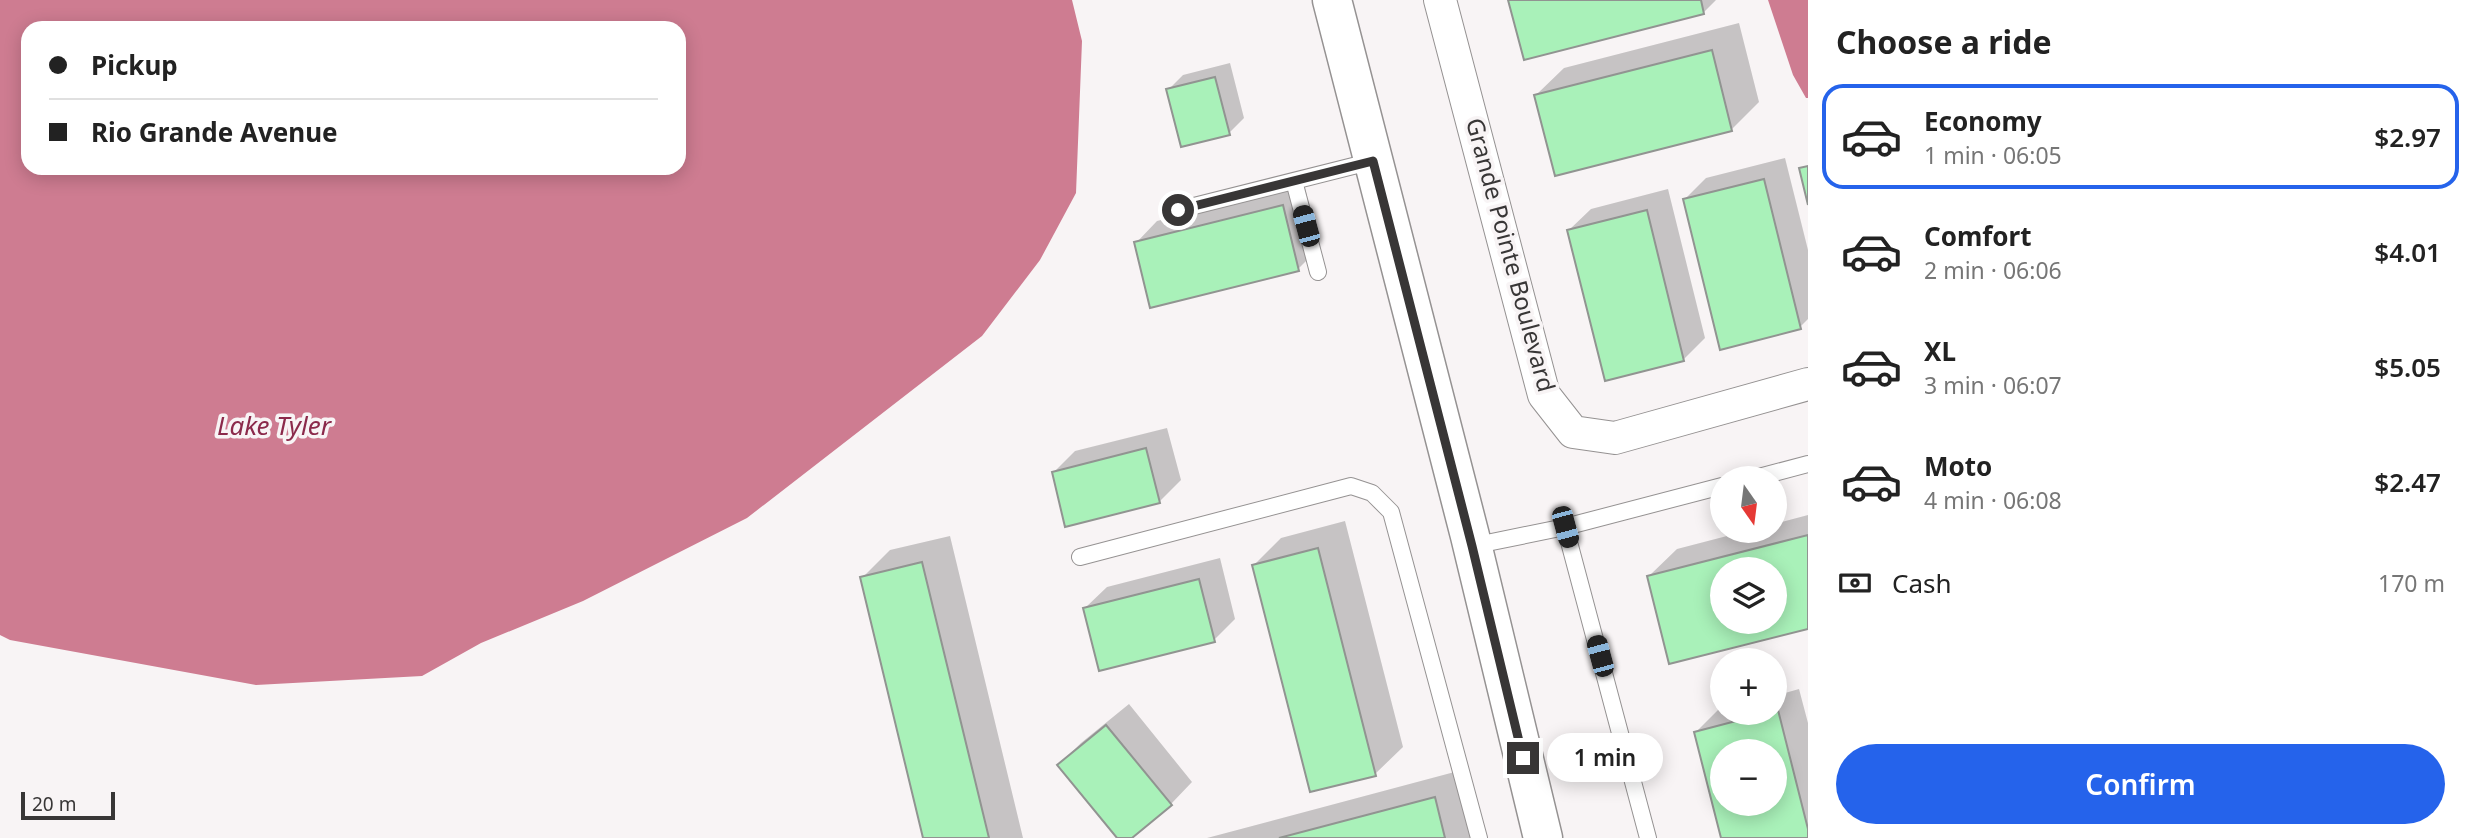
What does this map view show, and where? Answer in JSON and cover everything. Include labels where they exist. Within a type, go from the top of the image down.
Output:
[{"type":"street","points":[[1332,0],[1472,546],[1543,838]]},
{"type":"street","name":"Grande Pointe Boulevard","points":[[1440,0],[1544,394],[1573,432],[1615,438],[1808,384]]},
{"type":"lane","points":[[1178,210],[1373,161]]},
{"type":"lane","points":[[1294,181],[1318,272]]},
{"type":"lane","points":[[1787,470],[1808,464]]},
{"type":"lane","points":[[1080,557],[1350,486],[1372,493],[1391,512],[1479,838]]},
{"type":"lane","points":[[1472,546],[1565,527],[1710,489]]},
{"type":"lane","points":[[1565,527],[1648,838]]},
{"type":"water","name":"Lake Tyler","points":[[0,0],[1072,0],[1082,41],[1076,193],[1040,260],[982,336],[747,518],[583,601],[481,643],[422,676],[256,685],[10,640],[0,635]]},
{"type":"water","points":[[1768,0],[1808,0],[1808,98],[1793,75]]},
{"type":"building","points":[[1508,0],[1701,0],[1704,14],[1524,60]]},
{"type":"building","points":[[1712,50],[1732,131],[1555,176],[1534,95]]},
{"type":"building","points":[[1215,77],[1230,135],[1181,147],[1166,89]]},
{"type":"building","points":[[1808,166],[1808,205],[1799,168]]},
{"type":"building","points":[[1764,179],[1801,329],[1720,350],[1683,199]]},
{"type":"building","points":[[1283,205],[1299,271],[1150,308],[1134,242]]},
{"type":"building","points":[[1647,210],[1684,361],[1605,381],[1567,230]]},
{"type":"building","points":[[1146,448],[1160,503],[1065,527],[1052,472]]},
{"type":"building","points":[[1808,535],[1808,629],[1733,648],[1710,648],[1710,654],[1669,664],[1647,576],[1710,560],[1710,634],[1787,634],[1787,557],[1722,557],[1777,543],[1787,543],[1787,540]]},
{"type":"building","points":[[1318,548],[1376,776],[1310,792],[1252,565]]},
{"type":"building","points":[[922,562],[989,838],[923,838],[860,577]]},
{"type":"building","points":[[1199,579],[1215,642],[1099,671],[1083,608]]},
{"type":"building","points":[[1106,725],[1172,805],[1132,838],[1117,838],[1057,765]]},
{"type":"building","points":[[1721,725],[1782,725],[1785,739],[1710,739],[1710,795],[1694,732]]},
{"type":"building","points":[[1787,746],[1808,838],[1721,838],[1715,816],[1787,816]]},
{"type":"building","points":[[1435,797],[1445,838],[1279,838]]},
{"type":"route","points":[[1178,210],[1373,161],[1472,546],[1523,758]]}]
